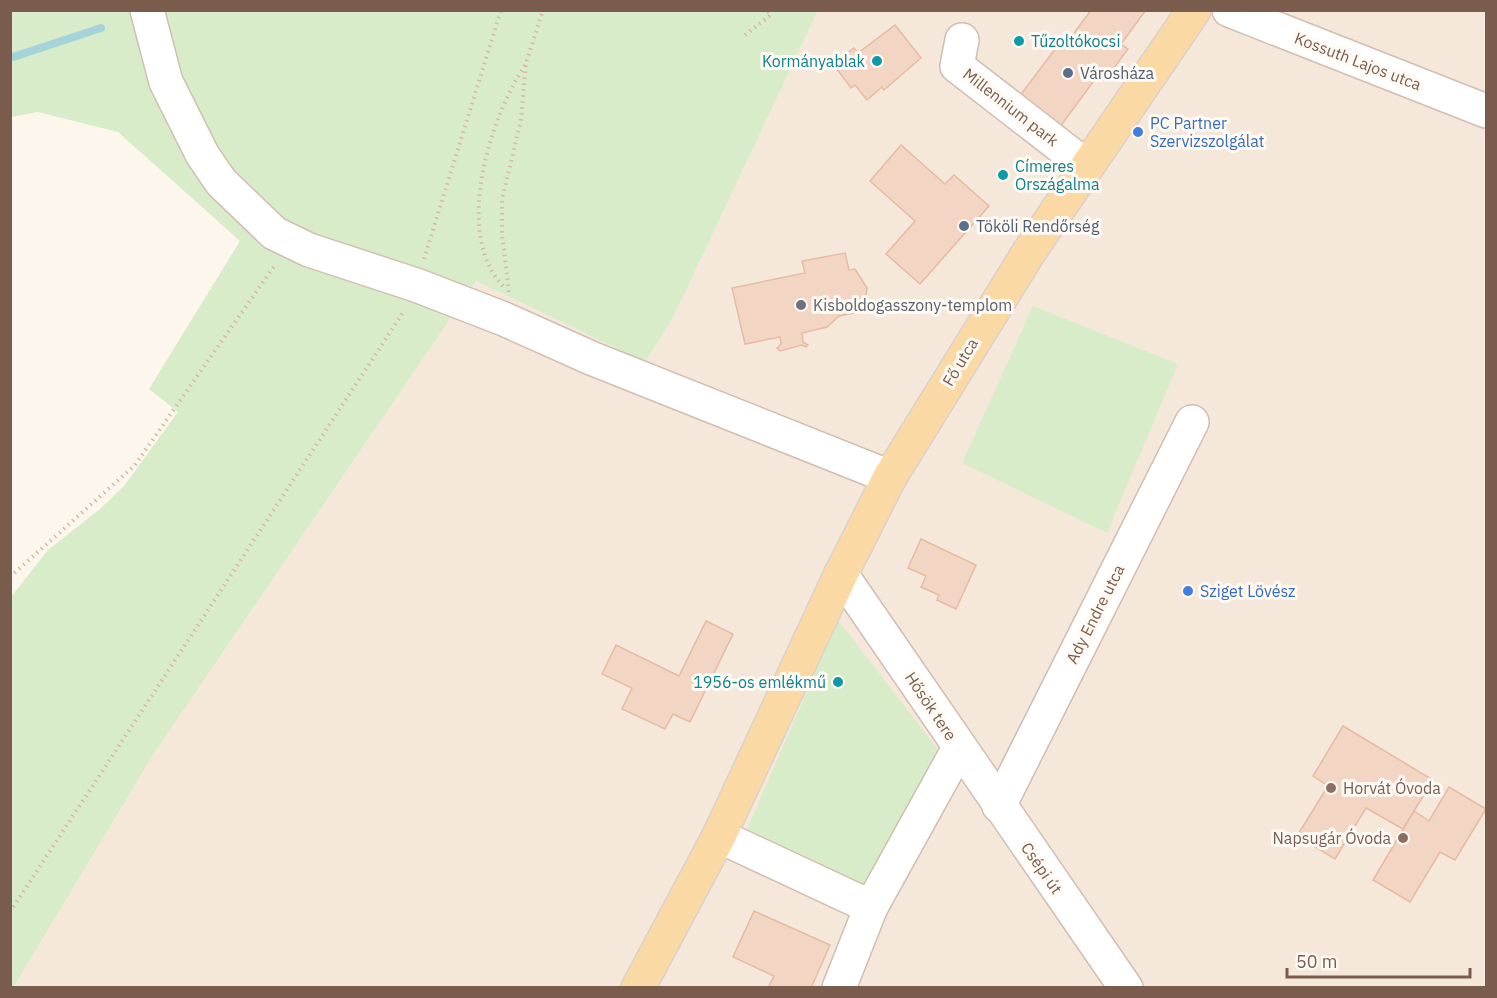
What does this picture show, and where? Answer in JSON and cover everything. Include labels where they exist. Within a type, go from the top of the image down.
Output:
[{"type":"main road","name":"Fő utca","points":[[638,987],[719,836],[841,574],[890,477],[980,329],[1086,166],[1194,10]]},
{"type":"street","points":[[147,10],[166,82],[202,154],[221,182],[274,233],[290,242],[416,285],[506,306],[591,358],[890,477]]},
{"type":"street","name":"Kossuth Lajos utca","points":[[1229,10],[1486,111]]},
{"type":"street","name":"Millennium park","points":[[962,40],[957,66],[1086,166]]},
{"type":"street","name":"Ady Endre utca","points":[[999,806],[1192,422]]},
{"type":"street","name":"Hősök tere","points":[[838,987],[871,907],[959,748],[841,574]]},
{"type":"street","name":"Csépi út","points":[[959,748],[1126,987]]},
{"type":"street","points":[[719,836],[871,907]]},
{"type":"path","points":[[10,912],[376,357],[404,311],[416,285],[501,10]]},
{"type":"path","points":[[506,306],[502,199],[521,120],[526,63],[543,10]]},
{"type":"path","points":[[746,35],[771,15],[767,10]]},
{"type":"path","points":[[506,306],[483,250],[477,226],[478,198],[495,128],[514,81],[526,63]]},
{"type":"path","points":[[10,577],[135,465],[290,242]]},
{"type":"shaded area","points":[[818,11],[1486,11],[1486,987],[13,988],[155,752],[476,281],[645,362],[673,318]]},
{"type":"green space","points":[[10,11],[818,11],[673,318],[645,362],[476,281],[155,752],[13,988],[10,987],[11,597],[48,550],[100,509],[124,486],[178,412],[149,389],[240,241],[118,132],[38,112],[11,117]]},
{"type":"green space","points":[[1033,306],[1178,364],[1107,533],[962,463]]},
{"type":"green space","points":[[838,620],[946,760],[863,887],[744,836]]},
{"type":"building","name":"Városháza","points":[[1091,10],[1146,10],[1121,44],[1128,49],[1108,76],[1101,71],[1057,131],[1016,101],[1062,40],[1066,44]]},
{"type":"building","name":"Kormányablak","points":[[895,25],[921,58],[884,90],[882,87],[867,100],[855,85],[851,88],[833,64],[854,48],[858,53]]},
{"type":"building","points":[[901,145],[945,184],[954,175],[989,206],[920,284],[886,254],[915,221],[870,181]]},
{"type":"building","name":"Kisboldogasszony-templom","points":[[845,253],[849,270],[855,269],[867,288],[864,311],[839,316],[827,327],[802,333],[803,342],[808,345],[806,347],[802,345],[780,351],[777,348],[781,344],[780,337],[745,344],[732,288],[805,273],[802,261]]},
{"type":"building","points":[[921,539],[976,565],[956,609],[937,600],[939,595],[921,587],[926,576],[908,568]]},
{"type":"building","points":[[706,621],[733,634],[690,722],[673,714],[665,729],[622,709],[632,688],[602,674],[616,645],[679,676]]},
{"type":"building","points":[[1343,726],[1433,780],[1403,829],[1366,808],[1335,859],[1297,836],[1328,786],[1313,776]]},
{"type":"building","points":[[1449,787],[1486,809],[1455,860],[1440,852],[1410,902],[1373,880],[1414,811],[1429,821]]},
{"type":"building","points":[[754,911],[830,945],[811,988],[773,988],[769,986],[774,976],[733,957]]},
{"type":"waterway","points":[[10,58],[101,28]]},
{"type":"place","name":"Tűzoltókocsi","points":[[1019,41]]},
{"type":"place","name":"Kormányablak","points":[[877,61]]},
{"type":"place","name":"Városháza","points":[[1068,73]]},
{"type":"place","name":"PC Partner Szervizszolgálat","points":[[1138,132]]},
{"type":"place","name":"Címeres Országalma","points":[[1003,175]]},
{"type":"place","name":"Tököli Rendőrség","points":[[964,226]]},
{"type":"place","name":"Kisboldogasszony-templom","points":[[801,305]]},
{"type":"place","name":"Sziget Lövész","points":[[1188,591]]},
{"type":"place","name":"1956-os emlékmű","points":[[838,682]]},
{"type":"place","name":"Horvát Óvoda","points":[[1331,788]]},
{"type":"place","name":"Napsugár Óvoda","points":[[1403,838]]}]
